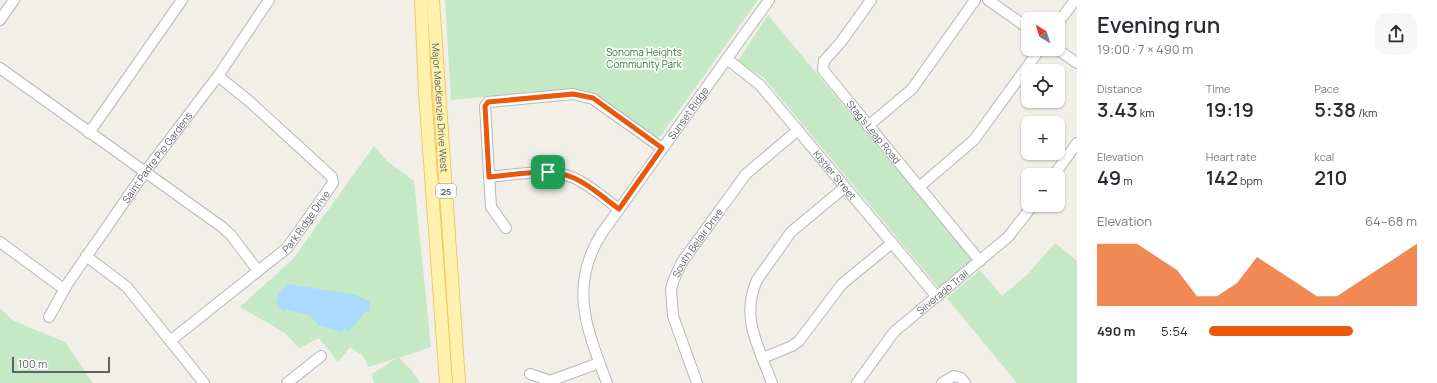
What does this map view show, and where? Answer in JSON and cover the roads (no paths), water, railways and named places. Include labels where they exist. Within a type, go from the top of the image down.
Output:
[{"type":"main road","name":"Major MacKenzie Drive West","points":[[421,0],[425,92],[446,383]]},
{"type":"main road","name":"Major MacKenzie Drive West","points":[[432,0],[459,383]]},
{"type":"street","points":[[0,20],[14,0]]},
{"type":"street","points":[[89,133],[182,0]]},
{"type":"street","name":"Saint Padre Pio Gardens","points":[[49,316],[64,289],[86,256],[145,172],[218,76],[269,0]]},
{"type":"street","name":"Sunset Ridge","points":[[607,383],[585,322],[583,286],[587,264],[592,250],[602,233],[662,148],[769,0]]},
{"type":"street","name":"Stag's Leap Road","points":[[871,0],[841,42],[824,61],[822,66],[823,70],[828,78],[980,261]]},
{"type":"street","points":[[868,126],[912,89],[975,0]]},
{"type":"street","points":[[988,0],[1021,23]]},
{"type":"street","points":[[1065,14],[1075,0]]},
{"type":"street","points":[[1065,55],[1077,63]]},
{"type":"street","points":[[919,187],[974,140],[1035,56]]},
{"type":"street","name":"Kistler Street","points":[[727,59],[756,81],[937,297]]},
{"type":"street","points":[[0,68],[231,235],[258,271]]},
{"type":"street","name":"Park Ridge Drive","points":[[170,341],[287,248],[333,183],[332,177],[249,101],[218,76]]},
{"type":"street","points":[[506,228],[491,207],[485,106],[488,102],[573,94],[593,98],[662,148]]},
{"type":"street","name":"South Belair Drive","points":[[697,383],[672,316],[671,289],[674,279],[682,262],[746,174],[798,130]]},
{"type":"street","points":[[1059,168],[1077,143]]},
{"type":"street","points":[[489,177],[548,172],[566,175],[579,181],[619,209]]},
{"type":"street","points":[[772,383],[752,328],[749,314],[750,298],[757,280],[791,232],[845,187]]},
{"type":"street","name":"Silverado Trail","points":[[857,383],[894,332],[1015,230],[1028,212]]},
{"type":"street","points":[[0,242],[64,289]]},
{"type":"street","points":[[763,358],[792,346],[799,341],[842,284],[892,243]]},
{"type":"street","points":[[86,256],[127,288],[204,383]]},
{"type":"street","points":[[287,383],[321,356]]},
{"type":"street","points":[[530,374],[550,381],[599,363]]},
{"type":"street","points":[[942,383],[954,376],[961,378],[966,383]]},
{"type":"water","points":[[288,284],[356,295],[370,302],[369,312],[365,312],[352,328],[347,331],[344,329],[341,332],[318,325],[310,315],[286,310],[284,312],[276,304],[279,293]]},
{"type":"park label","name":"Sonoma Heights Community Park","points":[[644,58]]}]
